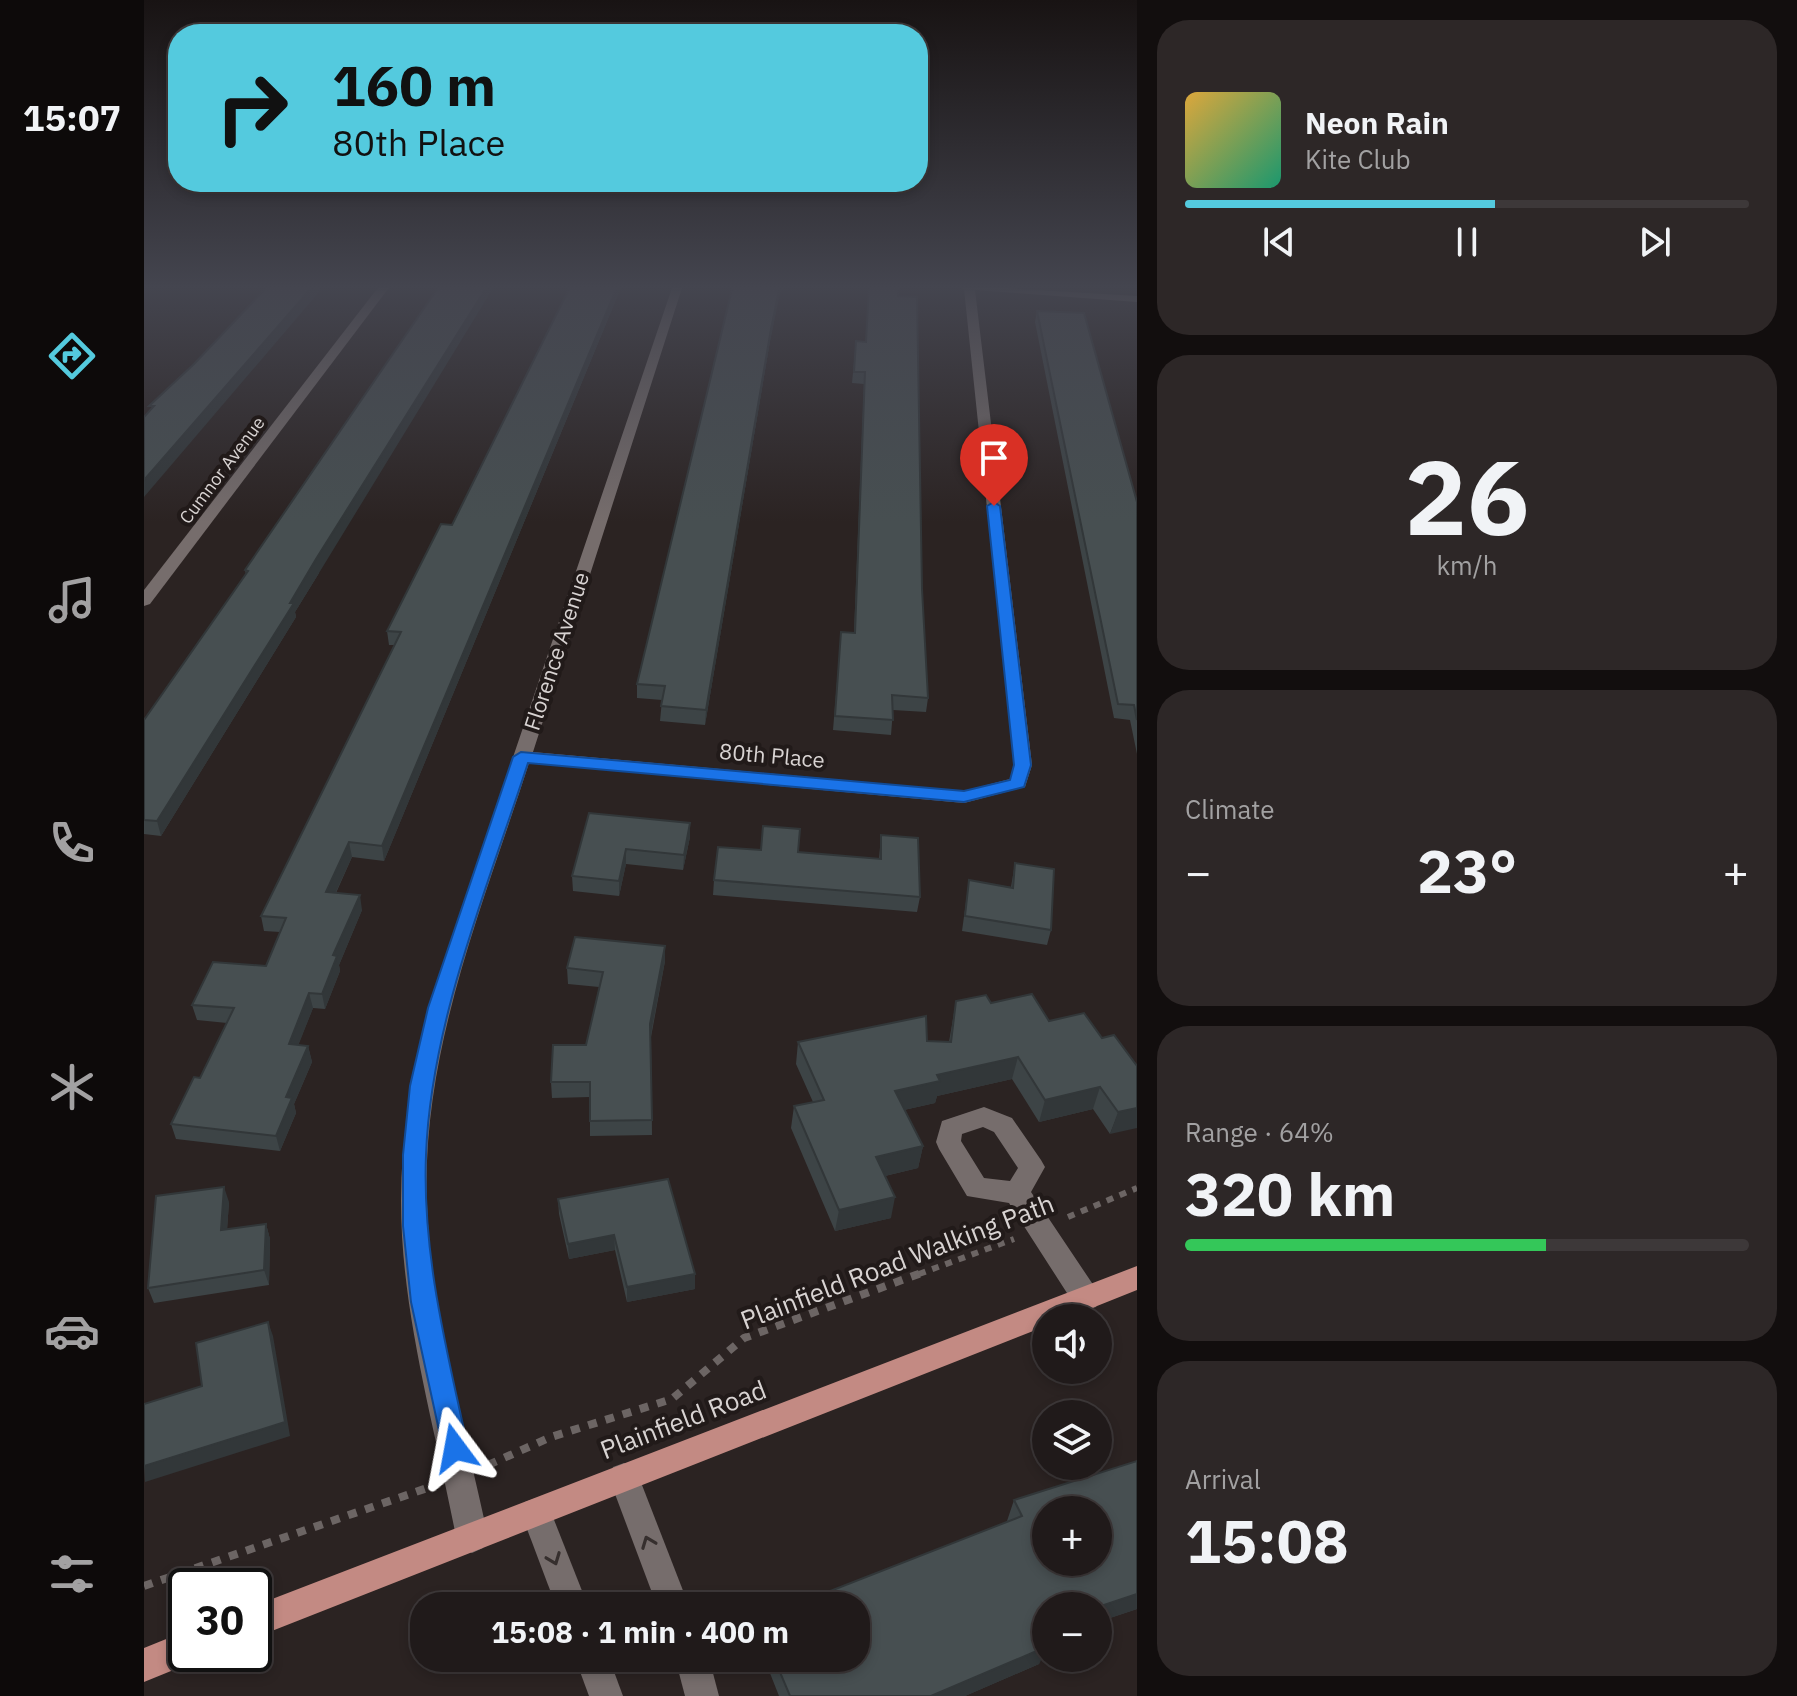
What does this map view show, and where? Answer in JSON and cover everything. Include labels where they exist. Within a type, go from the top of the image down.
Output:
[{"type":"main road","name":"Plainfield Road","points":[[272,1615],[1137,1278]]},
{"type":"main road","points":[[144,1665],[168,1655]]},
{"type":"street","name":"Cumnor Avenue","points":[[144,601],[325,364]]},
{"type":"street","name":"Florence Avenue","points":[[472,1537],[423,1302],[415,1226],[414,1155],[421,1086],[439,1008],[652,364]]},
{"type":"street","name":"80th Place","points":[[521,757],[964,797],[1018,783],[1023,765],[974,364]]},
{"type":"street","points":[[1017,1193],[1086,1298]]},
{"type":"street","points":[[624,1478],[668,1592]]},
{"type":"street","points":[[536,1513],[567,1592]]},
{"type":"street","points":[[597,1672],[606,1696]]},
{"type":"street","points":[[696,1672],[702,1696]]},
{"type":"path","name":"Plainfield Road Walking Path","points":[[144,1586],[461,1477],[551,1437],[672,1399],[744,1338],[1039,1229],[1137,1188]]},
{"type":"building","points":[[194,364],[245,364],[144,480],[144,417],[154,406],[149,406]]},
{"type":"building","points":[[386,364],[438,364],[157,821],[144,820],[144,720],[248,571],[245,570]]},
{"type":"building","points":[[532,364],[585,364],[382,846],[349,842],[326,892],[360,895],[333,955],[337,956],[322,994],[309,993],[289,1044],[308,1046],[286,1097],[292,1098],[276,1136],[171,1124],[194,1077],[200,1078],[234,1008],[192,1005],[213,962],[266,966],[286,918],[261,916],[401,632],[387,631],[441,524],[452,525]]},
{"type":"building","points":[[714,364],[765,364],[706,710],[661,706],[665,686],[637,684]]},
{"type":"building","points":[[855,364],[918,364],[922,589],[928,698],[892,695],[893,720],[835,716],[841,632],[855,633],[865,372],[854,372]]},
{"type":"building","points":[[1048,364],[1098,364],[1137,502],[1137,720],[1134,705],[1118,704]]},
{"type":"building","points":[[589,813],[690,823],[684,855],[626,849],[619,881],[572,876]]},
{"type":"building","points":[[763,826],[800,829],[798,852],[881,859],[881,835],[918,838],[920,897],[714,880],[718,847],[761,850]]},
{"type":"building","points":[[1015,863],[1054,869],[1051,930],[965,916],[969,880],[1013,888]]},
{"type":"building","points":[[575,937],[665,946],[650,1024],[652,1120],[590,1121],[590,1082],[551,1082],[553,1045],[586,1045],[603,972],[567,968]]},
{"type":"building","points":[[1032,994],[1049,1021],[1084,1013],[1102,1038],[1114,1035],[1137,1066],[1137,1108],[1118,1112],[1100,1087],[1045,1100],[1018,1057],[937,1075],[940,1081],[895,1091],[923,1146],[876,1157],[895,1197],[839,1210],[794,1106],[824,1100],[798,1042],[926,1016],[927,1041],[951,1042],[956,1001],[986,995],[991,1003]]},
{"type":"building","points":[[668,1179],[695,1274],[627,1287],[614,1235],[568,1244],[558,1199]]},
{"type":"building","points":[[224,1187],[221,1230],[266,1224],[264,1270],[148,1288],[156,1196]]},
{"type":"building","points":[[268,1322],[285,1422],[144,1466],[144,1404],[202,1386],[196,1343]]},
{"type":"building","points":[[1137,1461],[1137,1594],[1112,1602],[1112,1592],[1032,1592],[1032,1653],[931,1696],[790,1696],[780,1672],[870,1672],[870,1592],[828,1592],[1022,1516],[1014,1500],[1077,1480],[1112,1480],[1112,1469]]},
{"type":"route","points":[[455,1448],[423,1302],[415,1226],[414,1155],[421,1086],[439,1008],[521,757],[964,797],[1018,783],[1023,765],[994,506]]}]
